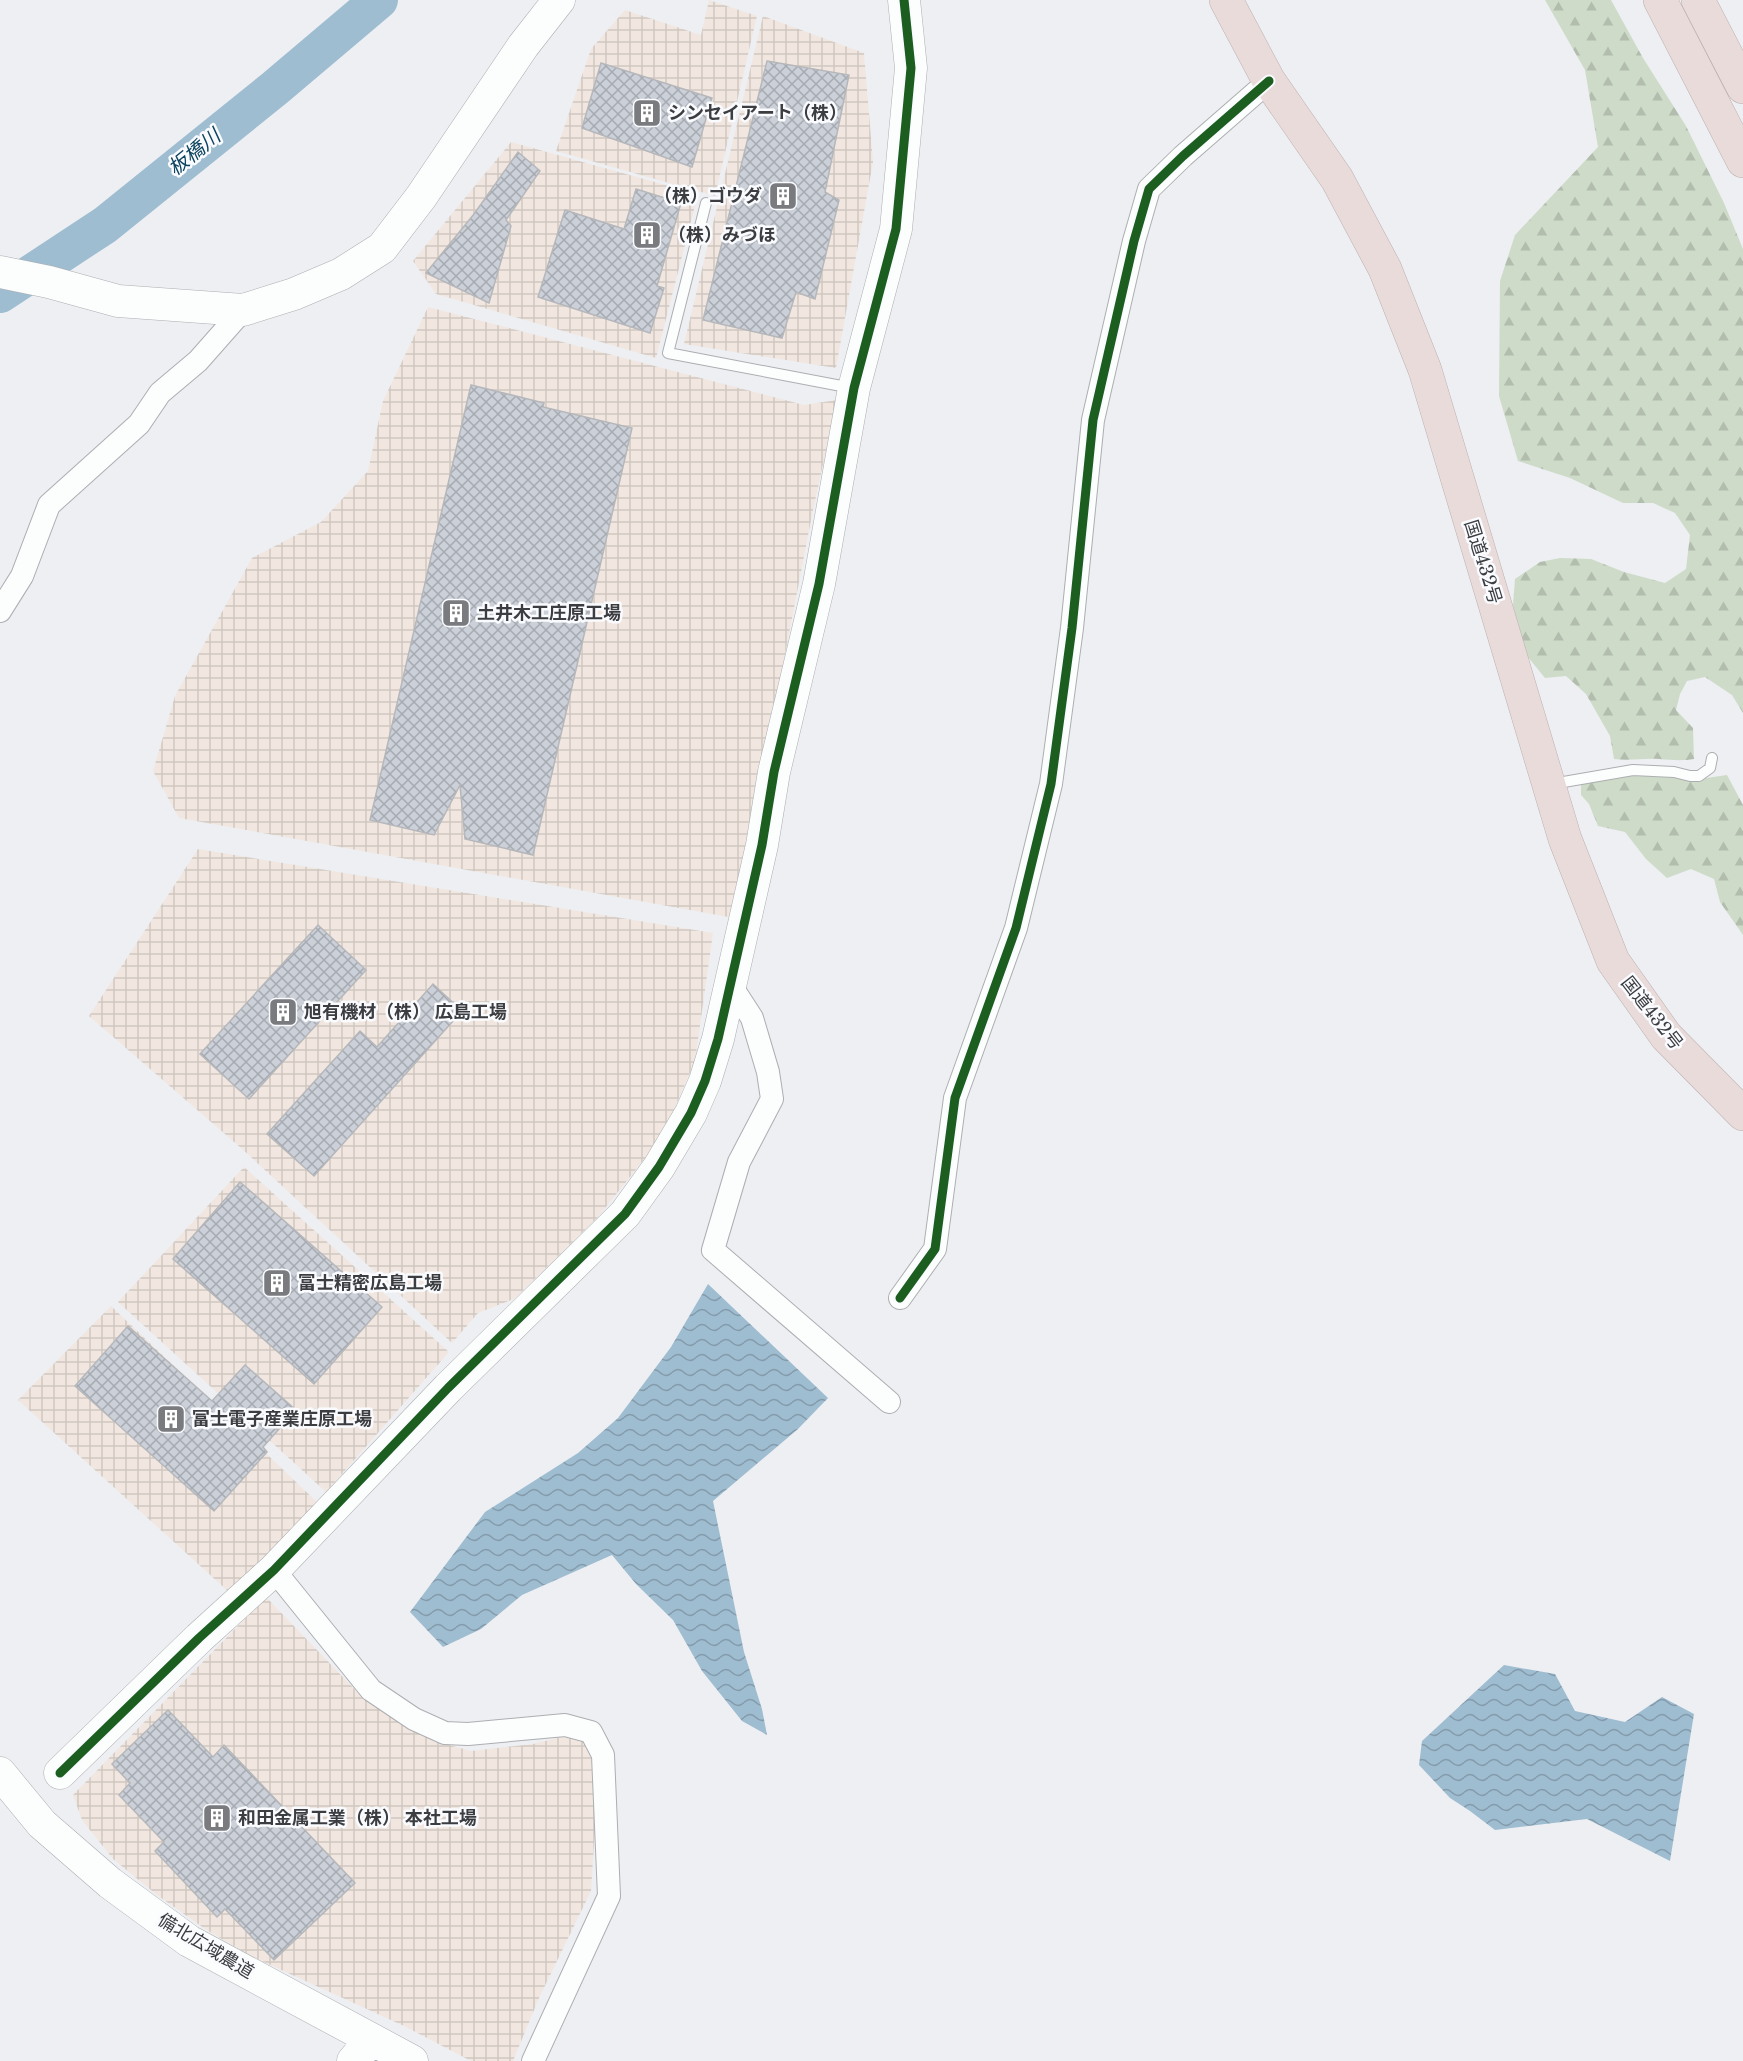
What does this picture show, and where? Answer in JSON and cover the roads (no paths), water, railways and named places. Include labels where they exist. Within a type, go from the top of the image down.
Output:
[{"type":"highway","name":"国道432号","points":[[1226,0],[1269,81],[1337,179],[1389,279],[1425,370],[1565,839],[1613,961],[1666,1036],[1743,1114]]},
{"type":"highway","points":[[1660,0],[1743,161]]},
{"type":"highway","points":[[1698,0],[1743,87]]},
{"type":"street","points":[[0,272],[50,282],[118,301],[243,310],[294,294],[341,274],[382,248],[422,197],[523,46],[560,0]]},
{"type":"street","points":[[60,1773],[199,1638],[274,1570],[448,1388],[625,1214],[659,1167],[691,1113],[705,1081],[718,1039],[762,845],[774,772],[819,584],[854,388],[896,229],[911,68],[904,0]]},
{"type":"street","points":[[900,1298],[935,1248],[955,1098],[1016,928],[1051,784],[1072,628],[1092,420],[1134,241],[1149,189],[1269,81]]},
{"type":"street","points":[[0,611],[22,576],[49,505],[139,424],[160,393],[198,361],[243,310]]},
{"type":"street","points":[[730,984],[752,1018],[768,1072],[772,1099],[739,1162],[713,1250],[889,1402]]},
{"type":"street","points":[[274,1570],[371,1690],[414,1719],[445,1732],[468,1734],[566,1725],[591,1732],[603,1755],[609,1896],[532,2061]]},
{"type":"street","name":"備北広域農道","points":[[0,1773],[42,1824],[110,1883],[189,1941],[362,2050],[412,2061]]},
{"type":"lane","points":[[706,203],[668,353],[854,388]]},
{"type":"lane","points":[[1549,785],[1633,770],[1699,776],[1710,768],[1712,758]]},
{"type":"water","points":[[708,1284],[828,1398],[798,1429],[713,1501],[744,1652],[762,1709],[767,1735],[742,1721],[702,1671],[673,1620],[636,1584],[612,1555],[522,1595],[481,1629],[443,1647],[410,1612],[485,1512],[578,1453],[618,1418],[671,1347]]},
{"type":"water","points":[[1504,1665],[1555,1674],[1575,1711],[1625,1722],[1662,1697],[1694,1714],[1670,1861],[1587,1819],[1495,1830],[1450,1798],[1419,1765],[1422,1741]]},
{"type":"waterway","name":"板橋川","points":[[0,294],[105,225],[275,88],[379,0]]},
{"type":"place","name":"シンセイアート（株）","points":[[647,113]]},
{"type":"place","name":"（株）ゴウダ","points":[[783,196]]},
{"type":"place","name":"（株）みづほ","points":[[647,235]]},
{"type":"place","name":"土井木工庄原工場","points":[[456,613]]},
{"type":"place","name":"旭有機材（株） 広島工場","points":[[283,1012]]},
{"type":"place","name":"冨士精密広島工場","points":[[277,1283]]},
{"type":"place","name":"富士電子産業庄原工場","points":[[171,1419]]},
{"type":"place","name":"和田金属工業（株） 本社工場","points":[[217,1818]]}]
